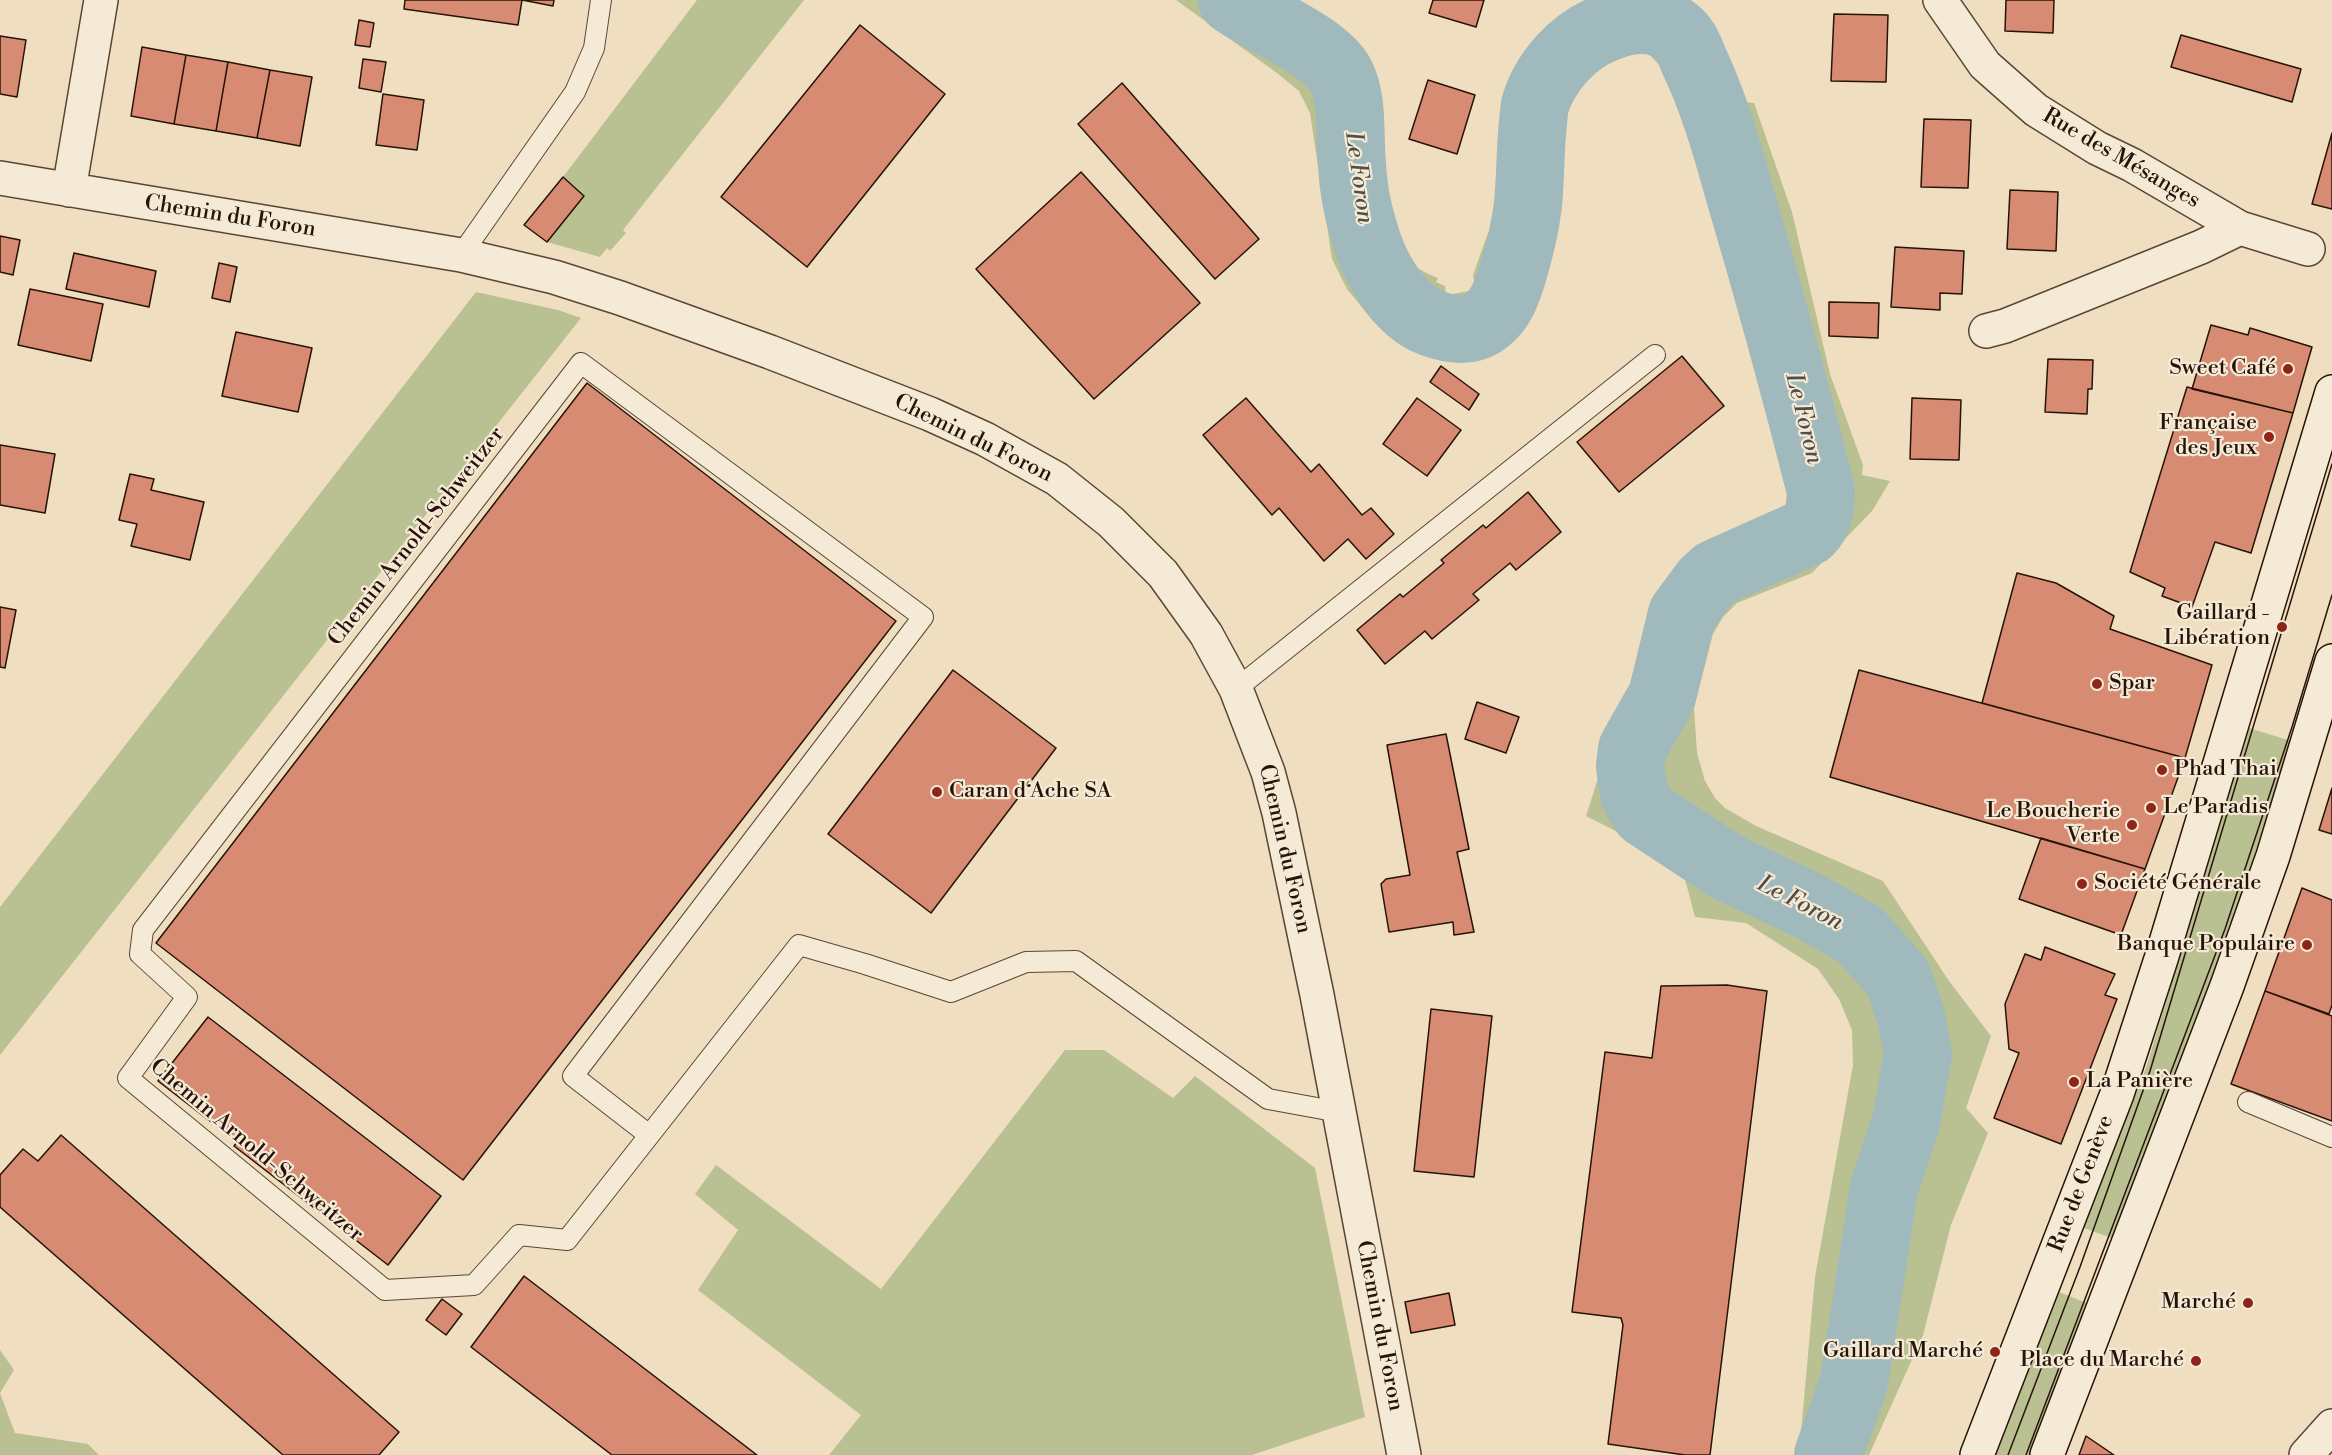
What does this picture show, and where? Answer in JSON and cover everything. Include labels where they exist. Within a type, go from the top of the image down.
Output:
[{"type":"street","points":[[69,190],[101,0]]},
{"type":"street","name":"Rue des Mésanges","points":[[1940,0],[1985,64],[2036,110],[2097,148],[2132,165],[2240,228],[2308,249]]},
{"type":"street","name":"Chemin du Foron","points":[[0,178],[461,255],[554,277],[748,344],[930,414],[1021,458],[1076,492],[1111,522],[1155,566],[1193,614],[1236,689],[1268,772],[1280,813],[1317,995],[1404,1455]]},
{"type":"street","name":"Rue des Mésanges","points":[[1986,331],[2005,326],[2201,247],[2240,228]]},
{"type":"street","name":"Rue de Genève","points":[[1977,1455],[2117,1094],[2161,959],[2332,392]]},
{"type":"street","points":[[2047,1455],[2227,986],[2273,856],[2332,661]]},
{"type":"street","points":[[2306,1455],[2332,1426]]},
{"type":"lane","points":[[461,255],[575,92],[594,48],[601,0]]},
{"type":"lane","points":[[1236,689],[1655,355]]},
{"type":"lane","name":"Chemin Arnold-Schweitzer","points":[[649,1135],[573,1076],[923,617],[581,363],[143,930],[140,954],[187,997],[128,1078],[385,1290],[474,1285],[519,1235],[567,1240],[799,945],[951,992],[1026,962],[1076,961],[1268,1099],[1339,1113]]},
{"type":"lane","points":[[2248,1102],[2332,1137]]},
{"type":"green space","points":[[697,0],[804,0],[623,230],[626,233],[610,251],[607,248],[600,257],[547,242],[584,196],[563,177]]},
{"type":"green space","points":[[1176,0],[1214,0],[1291,47],[1328,80],[1334,99],[1349,220],[1363,263],[1384,300],[1398,315],[1414,328],[1432,337],[1452,341],[1470,340],[1495,329],[1508,317],[1522,293],[1536,238],[1544,120],[1549,98],[1558,80],[1595,46],[1615,36],[1646,34],[1659,39],[1673,49],[1717,156],[1772,345],[1806,473],[1811,502],[1836,486],[1801,352],[1803,351],[1737,118],[1741,115],[1734,101],[1754,103],[1792,212],[1830,374],[1863,465],[1862,475],[1890,481],[1872,511],[1812,573],[1737,603],[1723,617],[1713,634],[1694,708],[1697,753],[1705,781],[1715,798],[1725,808],[1756,826],[1883,881],[1949,981],[1991,1036],[1966,1108],[1988,1133],[1951,1225],[1923,1335],[1869,1455],[1799,1455],[1815,1277],[1853,1065],[1852,1030],[1839,999],[1818,969],[1746,923],[1695,917],[1681,864],[1586,816],[1608,747],[1679,588],[1700,554],[1803,507],[1738,275],[1669,84],[1659,65],[1649,54],[1639,50],[1626,51],[1608,59],[1591,71],[1573,91],[1566,117],[1551,239],[1543,276],[1520,322],[1502,342],[1482,352],[1457,355],[1432,353],[1407,342],[1373,321],[1347,289],[1332,259],[1310,113],[1299,91]]},
{"type":"green space","points":[[1371,200],[1387,203],[1397,240],[1406,258],[1424,272],[1438,278],[1436,282],[1445,286],[1446,295],[1475,290],[1473,275],[1488,233],[1501,224],[1504,206],[1515,208],[1507,254],[1499,270],[1498,283],[1491,301],[1471,316],[1444,319],[1434,316],[1419,305],[1397,276],[1384,253]]},
{"type":"green space","points":[[476,292],[558,310],[581,318],[0,1055],[0,907]]},
{"type":"green space","points":[[2249,728],[2291,741],[2230,930],[2114,1239],[2084,1228],[2146,1068]]},
{"type":"green space","points":[[1065,1050],[1104,1050],[1173,1098],[1195,1076],[1315,1168],[1365,1417],[1252,1455],[829,1455],[861,1415],[698,1290],[738,1230],[695,1194],[716,1165],[881,1289]]},
{"type":"green space","points":[[2059,1292],[2089,1304],[2031,1455],[1996,1455]]},
{"type":"green space","points":[[0,1350],[14,1370],[0,1393]]},
{"type":"green space","points":[[0,1393],[15,1433],[88,1444],[99,1455],[0,1455]]},
{"type":"building","points":[[405,0],[522,0],[518,25],[404,9]]},
{"type":"building","points":[[522,0],[554,0],[553,6]]},
{"type":"building","points":[[1433,0],[1484,0],[1476,27],[1429,13]]},
{"type":"building","points":[[2006,0],[2054,0],[2053,33],[2005,31]]},
{"type":"building","points":[[1834,14],[1888,15],[1886,82],[1831,81]]},
{"type":"building","points":[[359,20],[374,23],[370,47],[355,45]]},
{"type":"building","points":[[860,25],[945,94],[807,267],[721,197]]},
{"type":"building","points":[[2181,35],[2301,69],[2292,102],[2171,67]]},
{"type":"building","points":[[0,36],[26,40],[17,97],[0,94]]},
{"type":"building","points":[[142,47],[186,55],[174,124],[131,116]]},
{"type":"building","points":[[186,55],[228,62],[216,131],[174,124]]},
{"type":"building","points":[[363,59],[386,62],[381,92],[359,88]]},
{"type":"building","points":[[228,62],[270,70],[257,138],[216,131]]},
{"type":"building","points":[[270,70],[312,77],[300,146],[257,138]]},
{"type":"building","points":[[1428,80],[1475,95],[1457,154],[1409,139]]},
{"type":"building","points":[[1122,83],[1259,239],[1215,279],[1078,124]]},
{"type":"building","points":[[383,94],[424,100],[417,150],[376,145]]},
{"type":"building","points":[[1924,119],[1971,120],[1968,188],[1921,187]]},
{"type":"building","points":[[2332,133],[2332,209],[2312,204]]},
{"type":"building","points":[[1081,172],[1200,303],[1094,399],[976,269]]},
{"type":"building","points":[[563,177],[584,196],[547,242],[524,225]]},
{"type":"building","points":[[2010,190],[2058,192],[2056,251],[2007,249]]},
{"type":"building","points":[[0,236],[20,240],[13,275],[0,272]]},
{"type":"building","points":[[1895,247],[1964,251],[1962,294],[1940,293],[1940,310],[1891,307]]},
{"type":"building","points":[[74,253],[156,271],[149,307],[66,289]]},
{"type":"building","points":[[219,263],[237,267],[230,302],[212,298]]},
{"type":"building","points":[[30,289],[103,304],[91,361],[18,345]]},
{"type":"building","points":[[1829,302],[1879,303],[1878,338],[1829,336]]},
{"type":"building","points":[[2211,325],[2248,335],[2250,328],[2312,347],[2293,413],[2192,389]]},
{"type":"building","points":[[236,332],[312,348],[298,412],[222,396]]},
{"type":"building","points":[[1682,356],[1724,406],[1619,492],[1577,442]]},
{"type":"building","points":[[2048,359],[2093,360],[2092,389],[2088,389],[2087,414],[2045,412]]},
{"type":"building","points":[[1441,366],[1479,394],[1469,410],[1430,382]]},
{"type":"building","points":[[587,383],[896,621],[463,1180],[156,943]]},
{"type":"building","points":[[2187,387],[2293,413],[2251,553],[2215,542],[2192,607],[2162,596],[2165,588],[2130,572]]},
{"type":"building","points":[[1246,398],[1311,472],[1319,464],[1362,515],[1371,508],[1394,534],[1366,559],[1348,539],[1324,561],[1279,508],[1272,515],[1203,435]]},
{"type":"building","points":[[1417,398],[1461,430],[1427,476],[1383,444]]},
{"type":"building","points":[[1912,398],[1961,400],[1959,460],[1910,459]]},
{"type":"building","points":[[0,445],[55,454],[45,513],[0,505]]},
{"type":"building","points":[[130,474],[154,479],[151,490],[204,502],[190,560],[131,546],[137,524],[119,520]]},
{"type":"building","points":[[1528,492],[1561,532],[1516,570],[1510,563],[1473,594],[1479,600],[1432,639],[1425,631],[1385,664],[1357,630],[1400,594],[1403,597],[1444,563],[1441,560],[1483,525],[1486,528]]},
{"type":"building","name":"Spar","points":[[2017,573],[2056,583],[2114,616],[2110,629],[2212,665],[2185,758],[1982,703]]},
{"type":"building","points":[[0,607],[16,610],[5,668],[0,667]]},
{"type":"building","points":[[953,670],[1056,748],[931,913],[828,834]]},
{"type":"building","points":[[1859,670],[2185,758],[2145,869],[1830,777]]},
{"type":"building","points":[[1477,702],[1519,717],[1506,753],[1465,739]]},
{"type":"building","points":[[1446,734],[1469,849],[1457,852],[1474,932],[1454,935],[1453,922],[1389,932],[1381,884],[1386,879],[1410,875],[1387,745]]},
{"type":"building","points":[[2332,788],[2332,834],[2319,830]]},
{"type":"building","name":"Société Générale","points":[[2041,838],[2145,869],[2121,935],[2019,899]]},
{"type":"building","name":"Banque Populaire","points":[[2302,888],[2332,900],[2332,1005],[2329,1014],[2265,991]]},
{"type":"building","points":[[2045,947],[2115,974],[2105,995],[2117,999],[2061,1144],[1994,1118],[2019,1053],[2009,1049],[2005,1004],[2025,954],[2041,960]]},
{"type":"building","points":[[1727,985],[1767,991],[1710,1455],[1685,1455],[1608,1444],[1623,1325],[1621,1318],[1572,1312],[1605,1052],[1652,1058],[1661,986]]},
{"type":"building","points":[[2265,991],[2332,1016],[2332,1121],[2231,1084]]},
{"type":"building","points":[[1431,1009],[1492,1016],[1474,1177],[1414,1171]]},
{"type":"building","points":[[208,1017],[441,1196],[388,1265],[234,1146],[237,1142],[158,1081]]},
{"type":"building","points":[[61,1135],[399,1432],[379,1455],[283,1455],[0,1207],[0,1175],[23,1149],[38,1161]]},
{"type":"building","points":[[524,1276],[757,1455],[612,1455],[471,1347]]},
{"type":"building","points":[[1449,1293],[1455,1325],[1411,1333],[1405,1302]]},
{"type":"building","points":[[442,1299],[462,1314],[446,1335],[426,1320]]},
{"type":"building","points":[[2086,1436],[2114,1455],[2079,1455]]},
{"type":"waterway","name":"Le Foron","points":[[1232,0],[1306,43],[1331,63],[1340,74],[1349,106],[1356,198],[1368,244],[1380,272],[1397,297],[1419,317],[1447,327],[1461,329],[1475,327],[1493,315],[1503,299],[1517,259],[1527,214],[1535,105],[1553,69],[1572,49],[1594,33],[1624,22],[1643,20],[1661,23],[1670,27],[1683,39],[1707,91],[1728,153],[1821,491],[1819,513],[1808,532],[1716,573],[1705,583],[1682,614],[1662,696],[1632,749],[1630,766],[1634,794],[1645,813],[1727,867],[1809,906],[1860,935],[1898,978],[1911,1017],[1918,1054],[1906,1122],[1884,1188],[1854,1382],[1828,1455]]},
{"type":"tram line","points":[[2008,1455],[2080,1267],[2150,1071],[2332,464]]},
{"type":"tram line","points":[[2026,1455],[2225,929],[2292,727],[2332,595]]},
{"type":"place","name":"Sweet Café","points":[[2288,369]]},
{"type":"place","name":"Française des Jeux","points":[[2269,437]]},
{"type":"place","name":"Gaillard - Libération","points":[[2282,627]]},
{"type":"place","name":"Spar","points":[[2097,684]]},
{"type":"place","name":"Phad Thai","points":[[2162,770]]},
{"type":"place","name":"Caran d‘Ache SA","points":[[937,792]]},
{"type":"place","name":"Le Paradis","points":[[2151,808]]},
{"type":"place","name":"Le Boucherie Verte","points":[[2132,825]]},
{"type":"place","name":"Société Générale","points":[[2082,884]]},
{"type":"place","name":"Banque Populaire","points":[[2307,945]]},
{"type":"place","name":"La Panière","points":[[2074,1082]]},
{"type":"place","name":"Marché","points":[[2248,1303]]},
{"type":"place","name":"Gaillard Marché","points":[[1995,1352]]},
{"type":"place","name":"Place du Marché","points":[[2196,1361]]}]
